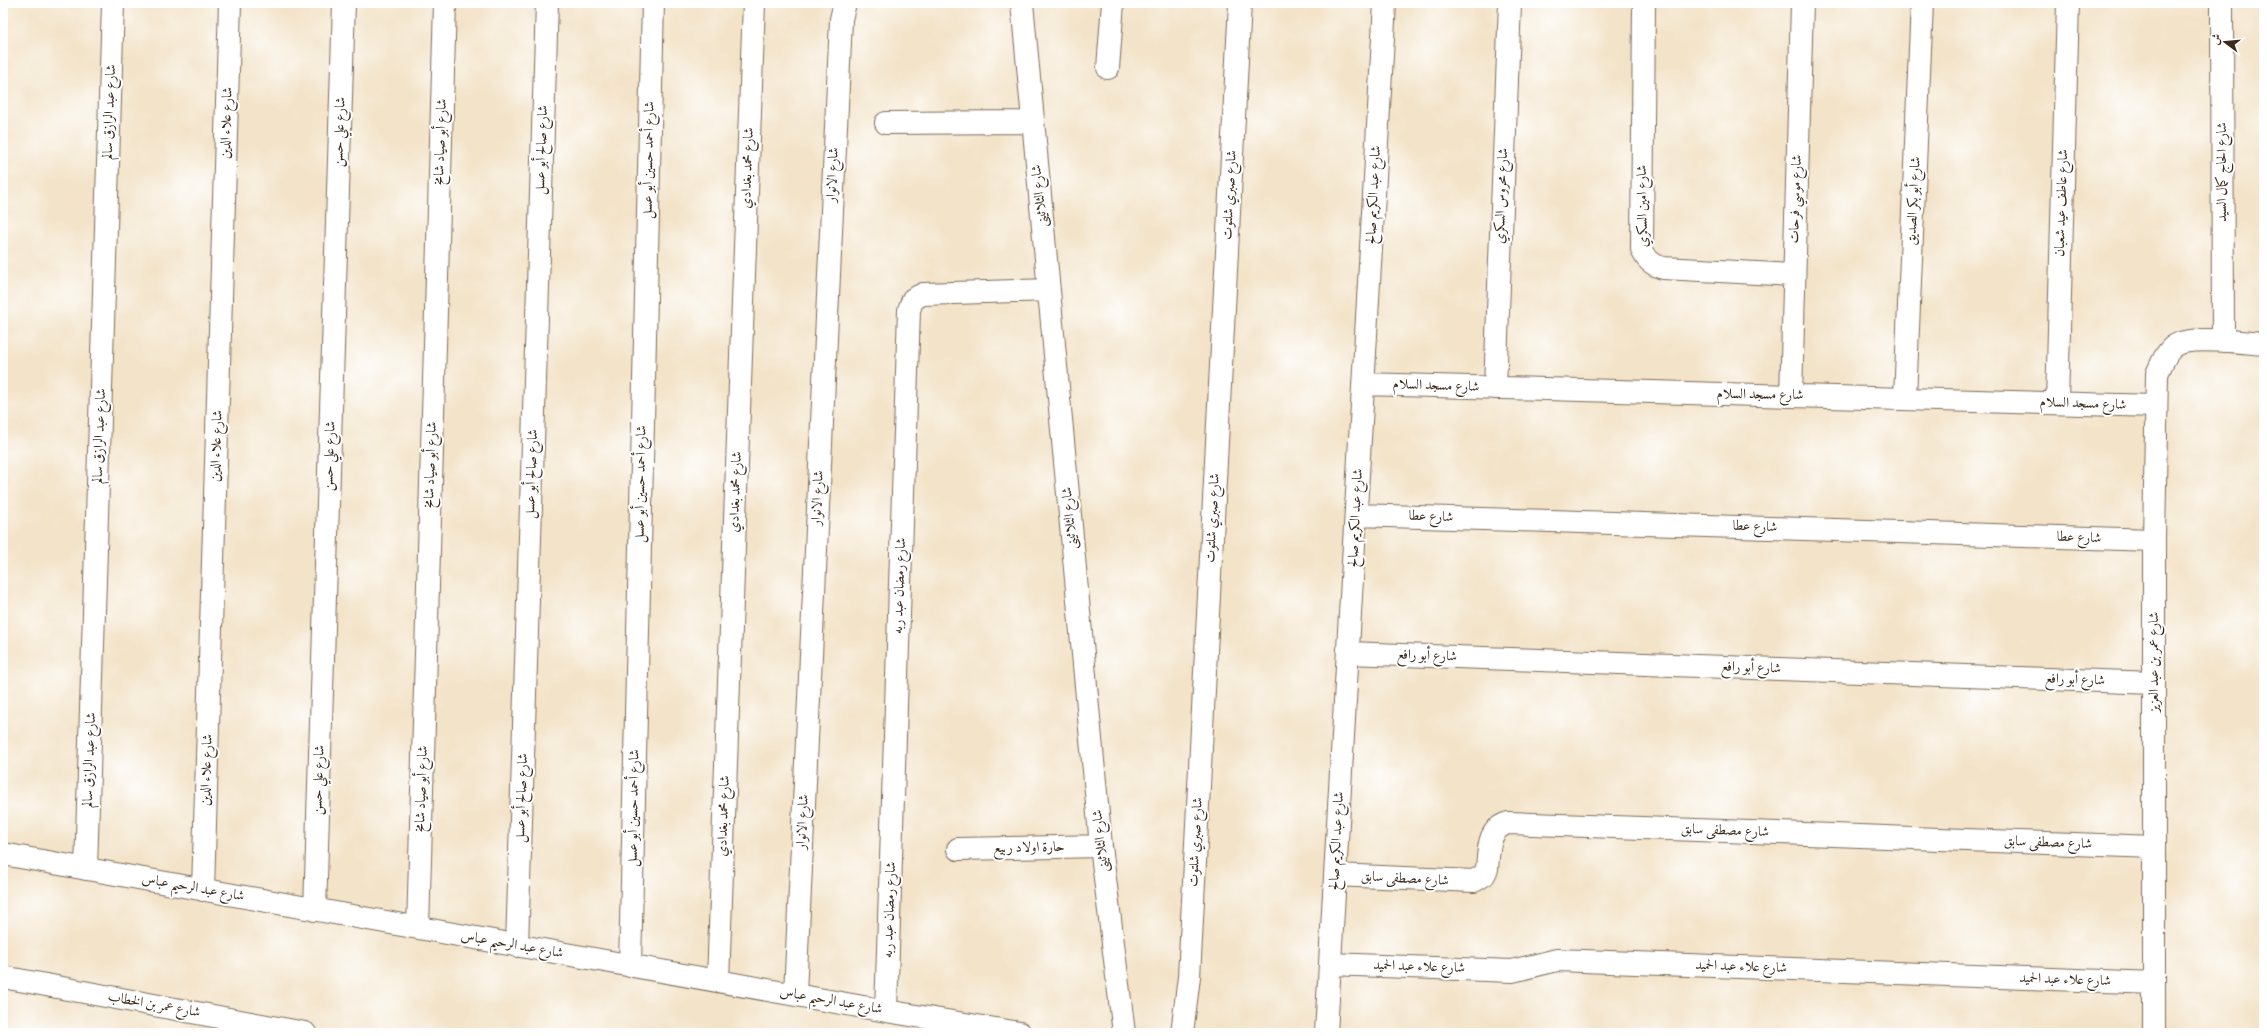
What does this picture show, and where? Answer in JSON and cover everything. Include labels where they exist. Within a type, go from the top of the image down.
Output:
[{"type":"street","name":"شارع عبد الرازق سالم","points":[[86,869],[113,3]]},
{"type":"street","name":"شارع علاء الدين","points":[[204,890],[230,3]]},
{"type":"street","name":"شارع علي حسن","points":[[315,910],[344,3]]},
{"type":"street","name":"شارع أبو صياد شامخ","points":[[418,928],[445,3]]},
{"type":"street","name":"شارع صالح أبو عسل","points":[[517,946],[547,3]]},
{"type":"street","name":"شارع أحمد حسين أبو عسل","points":[[630,966],[653,3]]},
{"type":"street","name":"شارع محمد بغدادي","points":[[718,981],[754,3]]},
{"type":"street","name":"شارع الانوار","points":[[795,994],[839,58],[841,19],[845,3]]},
{"type":"street","name":"شارع الثلاثينى","points":[[1022,3],[1101,846],[1124,1033]]},
{"type":"street","points":[[1108,68],[1113,3]]},
{"type":"street","name":"شارع صبري شلتوت","points":[[1182,1033],[1189,977],[1240,3]]},
{"type":"street","name":"شارع عبد الكريم صالح","points":[[1326,1033],[1385,3]]},
{"type":"street","name":"شارع محروس السكري","points":[[1495,388],[1510,3]]},
{"type":"street","name":"شارع امين السكري","points":[[1644,3],[1642,249],[1645,256],[1650,262],[1663,268],[1794,275]]},
{"type":"street","name":"شارع موسي فرحات","points":[[1791,396],[1802,3]]},
{"type":"street","name":"شارع أبو بكر الصديق","points":[[1905,398],[1922,3]]},
{"type":"street","name":"شارع عاطف عيد شعبان","points":[[2057,403],[2068,3]]},
{"type":"street","name":"شارع الحاج كمال السيد","points":[[2222,3],[2223,341]]},
{"type":"street","points":[[886,123],[1033,122]]},
{"type":"street","name":"شارع رمضان عبد ربه","points":[[886,1011],[909,310],[912,299],[923,294],[1049,290]]},
{"type":"street","name":"شارع عمر بن عبد العزيز","points":[[2154,1033],[2154,540],[2157,374],[2164,359],[2173,347],[2188,341],[2223,341],[2264,344]]},
{"type":"street","name":"شارع مسجد السلام","points":[[1363,384],[2156,406]]},
{"type":"street","name":"شارع عطا","points":[[1356,515],[2154,540]]},
{"type":"street","name":"شارع أبو رافع","points":[[1348,653],[2154,683]]},
{"type":"street","name":"شارع مصطفى سابق","points":[[1335,875],[1474,882],[1484,875],[1487,869],[1492,834],[1496,829],[1508,823],[2154,847]]},
{"type":"street","name":"حارة اولاد ربيع","points":[[958,849],[1101,846]]},
{"type":"street","name":"شارع عبد الرحيم عباس","points":[[3,854],[630,966],[1020,1033]]},
{"type":"street","name":"شارع علاء عبد الحميد","points":[[1330,964],[1512,971],[1556,960],[2154,983]]},
{"type":"street","name":"شارع عمر بن الخطاب","points":[[3,977],[305,1033]]}]
